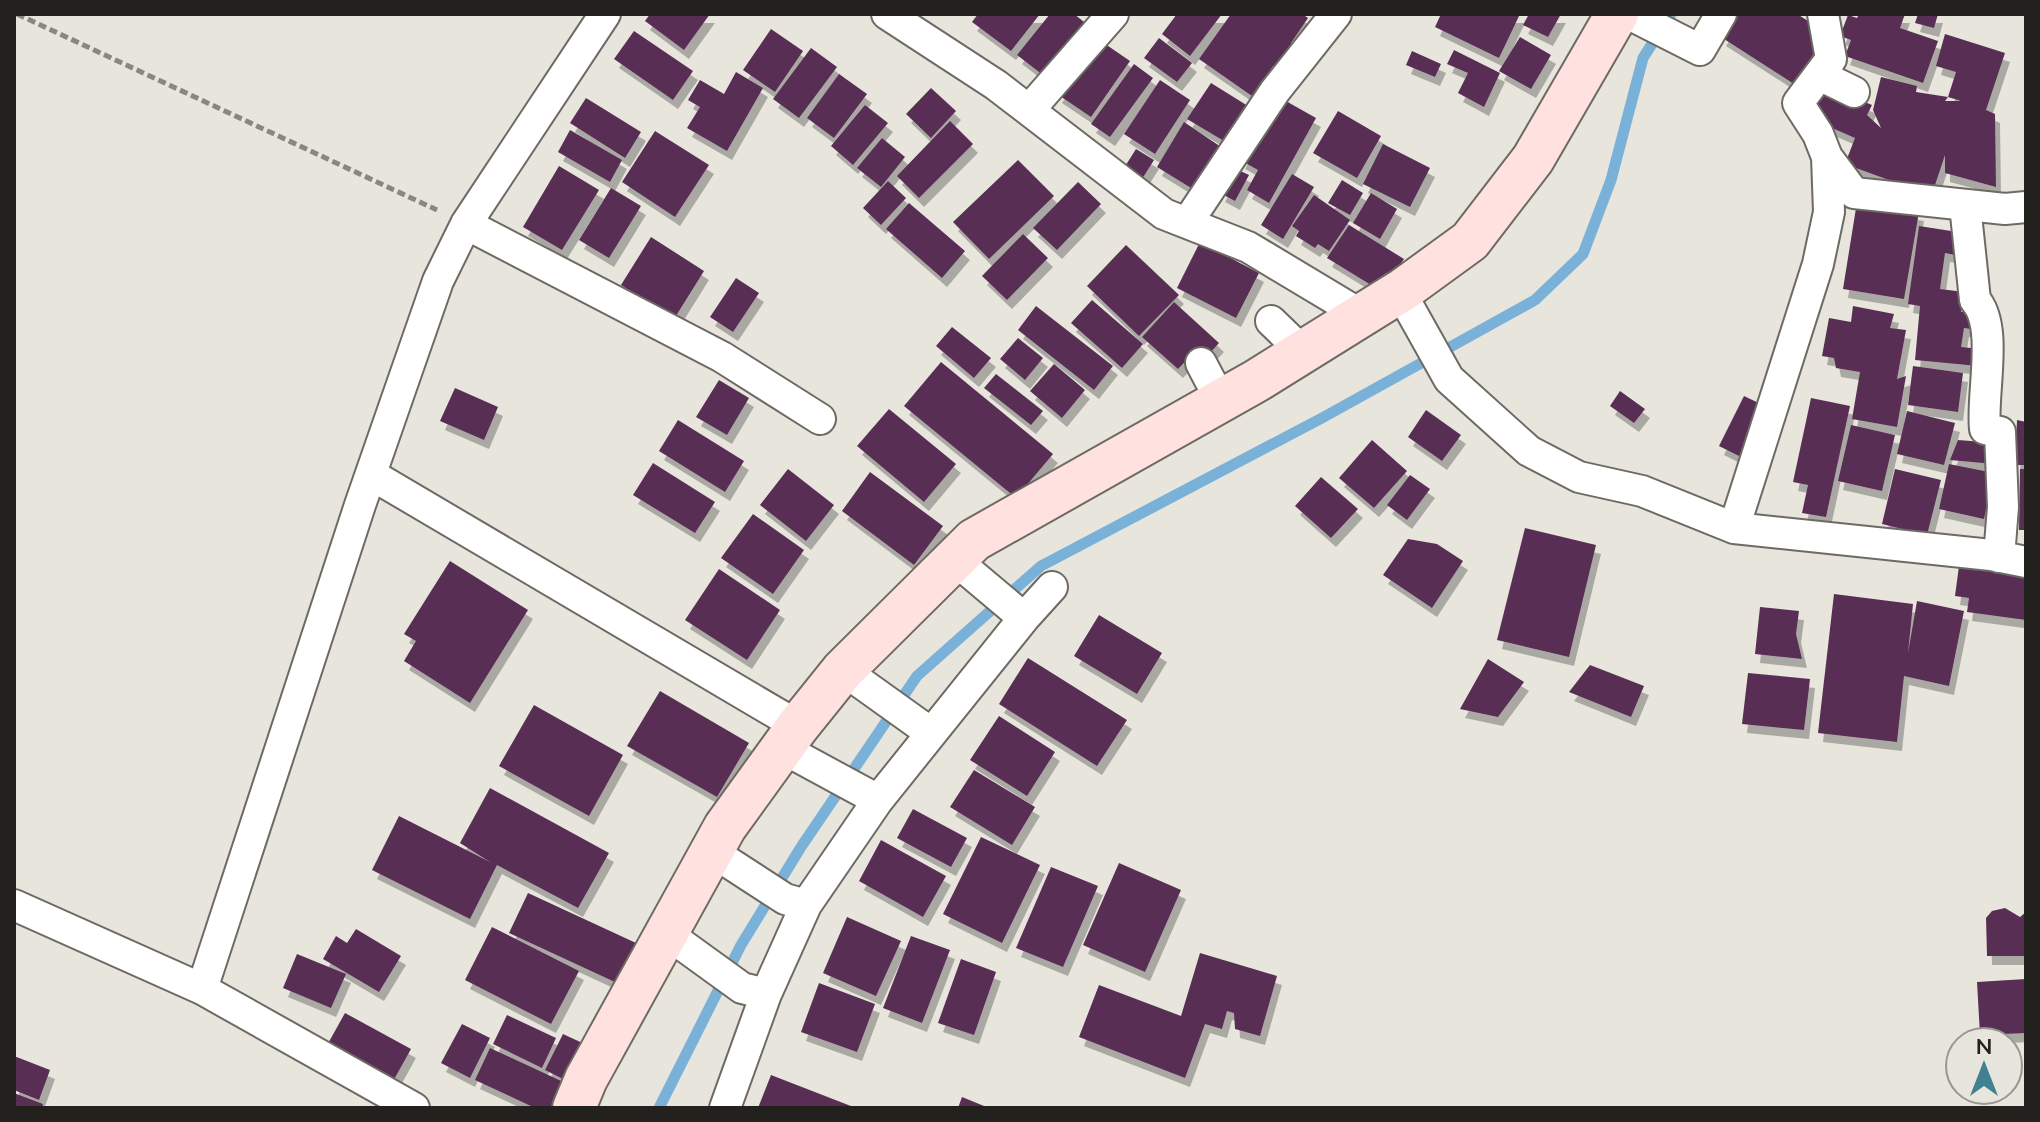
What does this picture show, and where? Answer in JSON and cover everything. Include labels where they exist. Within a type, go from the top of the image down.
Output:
[{"type":"main road","points":[[574,1108],[586,1079],[724,859],[725,827],[853,677],[965,567],[974,540],[1221,401],[1363,316],[1406,297],[1470,241],[1533,159],[1629,16]]},
{"type":"street","points":[[202,989],[438,281],[466,224],[605,14]]},
{"type":"street","points":[[887,14],[1029,110],[1164,214],[1248,247],[1363,316]]},
{"type":"street","points":[[1029,110],[1113,14]]},
{"type":"street","points":[[1187,223],[1275,91],[1336,14]]},
{"type":"street","points":[[1629,16],[1700,50],[1721,14]]},
{"type":"street","points":[[1823,14],[1828,28],[1831,59],[1798,103],[1818,134],[1827,157],[1854,193],[2005,209],[2026,207]]},
{"type":"street","points":[[1819,75],[1854,92]]},
{"type":"street","points":[[1734,528],[1818,264],[1829,212],[1827,157]]},
{"type":"street","points":[[1406,297],[1449,379],[1529,451],[1579,477],[1642,491],[1734,528],[2013,560],[2003,507],[2000,432],[1985,429],[1987,342],[1983,309],[1975,300],[1965,205]]},
{"type":"street","points":[[466,224],[722,357],[820,419]]},
{"type":"street","points":[[1271,321],[1303,352]]},
{"type":"street","points":[[1201,363],[1221,401]]},
{"type":"street","points":[[372,475],[871,796]]},
{"type":"street","points":[[965,567],[1018,614]]},
{"type":"street","points":[[725,1108],[754,991],[796,902],[920,724],[1018,614],[1052,587]]},
{"type":"street","points":[[853,677],[920,724]]},
{"type":"street","points":[[724,859],[796,902]]},
{"type":"street","points":[[14,905],[202,989],[414,1108]]},
{"type":"street","points":[[675,939],[754,991]]},
{"type":"path","points":[[17,14],[466,224]]},
{"type":"building","points":[[650,14],[710,14],[684,50],[645,21]]},
{"type":"building","points":[[978,14],[1040,14],[1011,51],[972,22]]},
{"type":"building","points":[[1050,14],[1074,14],[1094,30],[1052,82],[1017,55]]},
{"type":"building","points":[[1177,14],[1222,14],[1190,56],[1162,34]]},
{"type":"building","points":[[1231,14],[1302,14],[1308,18],[1291,43],[1301,50],[1284,73],[1273,66],[1252,96],[1199,59]]},
{"type":"building","points":[[1441,14],[1520,14],[1499,58],[1435,27]]},
{"type":"building","points":[[1529,14],[1561,14],[1548,37],[1523,25]]},
{"type":"building","points":[[1736,14],[1797,14],[1827,33],[1794,84],[1721,37]]},
{"type":"building","points":[[1859,14],[1905,14],[1900,28],[1938,41],[1923,83],[1845,56],[1851,40],[1840,36],[1848,15],[1857,18]]},
{"type":"building","points":[[1918,14],[1938,14],[1934,28],[1915,23]]},
{"type":"building","points":[[771,29],[803,51],[775,92],[743,70]]},
{"type":"building","points":[[634,31],[693,71],[673,100],[614,59]]},
{"type":"building","points":[[1945,34],[2005,53],[1986,110],[1995,114],[1996,187],[1945,173],[1945,155],[1933,191],[1909,182],[1908,187],[1845,164],[1855,138],[1823,124],[1811,111],[1820,90],[1831,88],[1872,105],[1867,115],[1881,128],[1873,110],[1881,77],[1917,86],[1916,92],[1948,97],[1956,72],[1936,66]]},
{"type":"building","points":[[1095,37],[1130,61],[1091,117],[1057,94]]},
{"type":"building","points":[[1520,37],[1551,55],[1531,89],[1499,71]]},
{"type":"building","points":[[1159,38],[1192,63],[1177,82],[1144,58]]},
{"type":"building","points":[[811,48],[837,67],[799,118],[773,99]]},
{"type":"building","points":[[1454,50],[1500,73],[1484,107],[1458,93],[1468,73],[1447,64]]},
{"type":"building","points":[[1412,51],[1441,64],[1435,77],[1406,65]]},
{"type":"building","points":[[1134,64],[1153,78],[1110,137],[1091,124]]},
{"type":"building","points":[[736,72],[763,88],[727,151],[687,128],[700,107],[688,100],[700,80],[724,94]]},
{"type":"building","points":[[839,74],[867,94],[834,138],[807,118]]},
{"type":"building","points":[[1160,80],[1190,100],[1155,154],[1124,134]]},
{"type":"building","points":[[1211,83],[1256,111],[1234,147],[1187,119]]},
{"type":"building","points":[[931,88],[956,111],[931,138],[906,114]]},
{"type":"building","points":[[1277,96],[1316,118],[1269,203],[1247,190],[1258,170],[1240,160]]},
{"type":"building","points":[[586,98],[641,132],[625,158],[570,123]]},
{"type":"building","points":[[865,105],[888,123],[853,165],[831,146]]},
{"type":"building","points":[[1338,111],[1381,136],[1357,178],[1313,153]]},
{"type":"building","points":[[950,121],[973,144],[919,198],[897,176]]},
{"type":"building","points":[[1184,122],[1224,149],[1196,191],[1157,167]]},
{"type":"building","points":[[570,130],[622,160],[610,182],[558,152]]},
{"type":"building","points":[[655,131],[709,165],[675,217],[622,182]]},
{"type":"building","points":[[882,138],[905,157],[881,187],[857,168]]},
{"type":"building","points":[[1383,144],[1430,168],[1410,207],[1363,184]]},
{"type":"building","points":[[1136,149],[1154,160],[1142,179],[1124,168]]},
{"type":"building","points":[[1018,160],[1054,196],[989,259],[953,222]]},
{"type":"building","points":[[559,166],[599,190],[562,250],[523,227]]},
{"type":"building","points":[[1234,168],[1249,175],[1235,201],[1220,193]]},
{"type":"building","points":[[1292,174],[1314,187],[1283,239],[1261,225]]},
{"type":"building","points":[[1342,180],[1363,193],[1350,215],[1328,203]]},
{"type":"building","points":[[888,181],[906,198],[881,225],[863,208]]},
{"type":"building","points":[[1078,182],[1101,204],[1057,250],[1033,228]]},
{"type":"building","points":[[611,188],[641,206],[609,258],[579,240]]},
{"type":"building","points":[[1371,193],[1397,209],[1380,239],[1353,223]]},
{"type":"building","points":[[1314,195],[1350,220],[1329,251],[1318,244],[1315,248],[1296,236],[1299,231],[1292,226]]},
{"type":"building","points":[[1857,202],[1919,212],[1904,299],[1843,289]]},
{"type":"building","points":[[909,203],[965,251],[942,278],[886,229]]},
{"type":"building","points":[[1349,225],[1404,259],[1392,277],[1386,273],[1371,285],[1327,258]]},
{"type":"building","points":[[1919,226],[1964,233],[1961,256],[1945,253],[1940,289],[1964,292],[1961,312],[1980,312],[1978,330],[1964,328],[1961,347],[1980,349],[1978,366],[1915,360],[1920,306],[1908,304]]},
{"type":"building","points":[[1023,234],[1048,258],[1007,300],[982,276]]},
{"type":"building","points":[[651,237],[704,271],[674,319],[621,285]]},
{"type":"building","points":[[1200,242],[1259,273],[1236,318],[1177,288]]},
{"type":"building","points":[[1126,245],[1179,295],[1139,336],[1087,286]]},
{"type":"building","points":[[736,278],[759,293],[733,332],[710,317]]},
{"type":"building","points":[[1092,300],[1143,344],[1122,368],[1071,323]]},
{"type":"building","points":[[1174,302],[1219,343],[1208,355],[1199,347],[1178,369],[1142,337]]},
{"type":"building","points":[[1036,306],[1113,366],[1094,390],[1018,330]]},
{"type":"building","points":[[1853,306],[1894,314],[1890,328],[1906,330],[1897,379],[1906,376],[1897,427],[1852,419],[1860,372],[1836,368],[1834,358],[1822,356],[1829,318],[1851,322]]},
{"type":"building","points":[[952,327],[991,358],[974,378],[936,346]]},
{"type":"building","points":[[1018,338],[1043,358],[1025,380],[1000,359]]},
{"type":"building","points":[[941,362],[1053,454],[1016,498],[904,406]]},
{"type":"building","points":[[1054,364],[1085,390],[1062,418],[1030,391]]},
{"type":"building","points":[[1913,366],[1963,373],[1958,412],[1908,405]]},
{"type":"building","points":[[996,374],[1043,411],[1031,425],[984,388]]},
{"type":"building","points":[[719,380],[749,398],[727,435],[696,417]]},
{"type":"building","points":[[455,388],[498,407],[484,440],[440,421]]},
{"type":"building","points":[[1620,391],[1645,409],[1634,423],[1610,406]]},
{"type":"building","points":[[1744,396],[1767,407],[1743,458],[1719,446]]},
{"type":"building","points":[[1811,398],[1850,406],[1826,517],[1802,513],[1808,485],[1793,482]]},
{"type":"building","points":[[889,409],[956,464],[924,502],[857,446]]},
{"type":"building","points":[[1426,410],[1461,435],[1442,461],[1408,437]]},
{"type":"building","points":[[1907,411],[1955,423],[1944,465],[1897,454]]},
{"type":"building","points":[[678,420],[744,461],[725,492],[659,451]]},
{"type":"building","points":[[2017,420],[2026,422],[2026,465],[2015,465]]},
{"type":"building","points":[[1851,425],[1895,435],[1882,491],[1838,481]]},
{"type":"building","points":[[1372,440],[1407,471],[1374,508],[1339,478]]},
{"type":"building","points":[[1958,440],[1996,443],[1994,464],[1950,460]]},
{"type":"building","points":[[653,463],[715,502],[695,533],[633,495]]},
{"type":"building","points":[[1949,464],[1994,473],[1984,519],[1939,509]]},
{"type":"building","points":[[788,469],[834,505],[806,541],[760,505]]},
{"type":"building","points":[[1895,469],[1941,480],[1927,535],[1882,524]]},
{"type":"building","points":[[2020,469],[2026,469],[2026,530],[2019,530]]},
{"type":"building","points":[[870,472],[943,526],[914,565],[842,511]]},
{"type":"building","points":[[1410,475],[1430,489],[1407,520],[1387,505]]},
{"type":"building","points":[[1321,477],[1358,509],[1331,538],[1295,506]]},
{"type":"building","points":[[753,514],[804,550],[773,594],[721,558]]},
{"type":"building","points":[[1525,528],[1596,545],[1569,657],[1497,640]]},
{"type":"building","points":[[1408,539],[1437,544],[1463,561],[1432,608],[1383,575]]},
{"type":"building","points":[[450,561],[528,610],[470,703],[404,661],[416,641],[404,634]]},
{"type":"building","points":[[1959,566],[2026,575],[2026,620],[1967,612],[1969,598],[1955,596]]},
{"type":"building","points":[[719,569],[780,610],[747,660],[685,620]]},
{"type":"building","points":[[1834,594],[1913,604],[1908,653],[1917,601],[1964,611],[1949,686],[1904,676],[1897,742],[1818,733]]},
{"type":"building","points":[[1760,607],[1799,611],[1796,634],[1802,659],[1755,654]]},
{"type":"building","points":[[1099,615],[1162,653],[1137,694],[1074,656]]},
{"type":"building","points":[[1028,658],[1127,720],[1097,766],[999,704]]},
{"type":"building","points":[[1488,659],[1524,682],[1498,717],[1460,709]]},
{"type":"building","points":[[1590,665],[1644,686],[1631,717],[1569,692]]},
{"type":"building","points":[[1748,673],[1810,679],[1804,730],[1742,724]]},
{"type":"building","points":[[660,691],[749,743],[717,797],[627,746]]},
{"type":"building","points":[[534,705],[623,755],[589,816],[499,766]]},
{"type":"building","points":[[999,716],[1055,752],[1027,796],[970,760]]},
{"type":"building","points":[[974,770],[1035,807],[1012,845],[950,807]]},
{"type":"building","points":[[490,788],[609,853],[578,908],[497,865],[470,919],[372,870],[399,816],[490,862],[460,843]]},
{"type":"building","points":[[913,809],[967,838],[951,867],[897,838]]},
{"type":"building","points":[[981,837],[1040,865],[1002,943],[943,914]]},
{"type":"building","points":[[881,840],[946,876],[923,917],[859,881]]},
{"type":"building","points":[[1119,863],[1181,890],[1145,972],[1083,945]]},
{"type":"building","points":[[1051,867],[1098,886],[1063,967],[1016,948]]},
{"type":"building","points":[[528,893],[636,943],[617,983],[509,933]]},
{"type":"building","points":[[2005,908],[2020,917],[2026,912],[2026,956],[1987,956],[1986,918],[1992,911]]},
{"type":"building","points":[[847,917],[901,941],[876,996],[823,973]]},
{"type":"building","points":[[492,927],[579,971],[551,1024],[465,980]]},
{"type":"building","points":[[356,929],[401,956],[379,992],[323,959],[336,936],[347,943]]},
{"type":"building","points":[[911,936],[950,950],[922,1023],[883,1008]]},
{"type":"building","points":[[1200,953],[1277,976],[1260,1036],[1235,1029],[1234,1013],[1227,1011],[1222,1029],[1205,1024],[1185,1078],[1079,1037],[1099,985],[1181,1016]]},
{"type":"building","points":[[297,954],[346,974],[331,1008],[283,988]]},
{"type":"building","points":[[961,959],[996,972],[974,1035],[938,1023]]},
{"type":"building","points":[[2026,979],[2026,1033],[2024,1026],[1979,1026],[1977,982]]},
{"type":"building","points":[[819,983],[875,1004],[857,1052],[801,1032]]},
{"type":"building","points":[[345,1013],[411,1049],[382,1101],[316,1065]]},
{"type":"building","points":[[507,1015],[556,1038],[542,1068],[493,1044]]},
{"type":"building","points":[[462,1024],[490,1038],[470,1078],[441,1063]]},
{"type":"building","points":[[563,1034],[591,1047],[573,1084],[545,1070]]},
{"type":"building","points":[[490,1048],[572,1086],[561,1108],[535,1108],[475,1080]]},
{"type":"building","points":[[14,1056],[50,1070],[39,1100],[14,1090]]},
{"type":"building","points":[[771,1075],[856,1108],[758,1108]]},
{"type":"building","points":[[14,1093],[43,1104],[42,1108],[14,1108]]},
{"type":"building","points":[[962,1097],[989,1108],[958,1108]]},
{"type":"waterway","points":[[659,1108],[741,945],[801,847],[917,676],[1041,566],[1322,418],[1535,300],[1583,254],[1611,180],[1643,58],[1671,14]]}]
